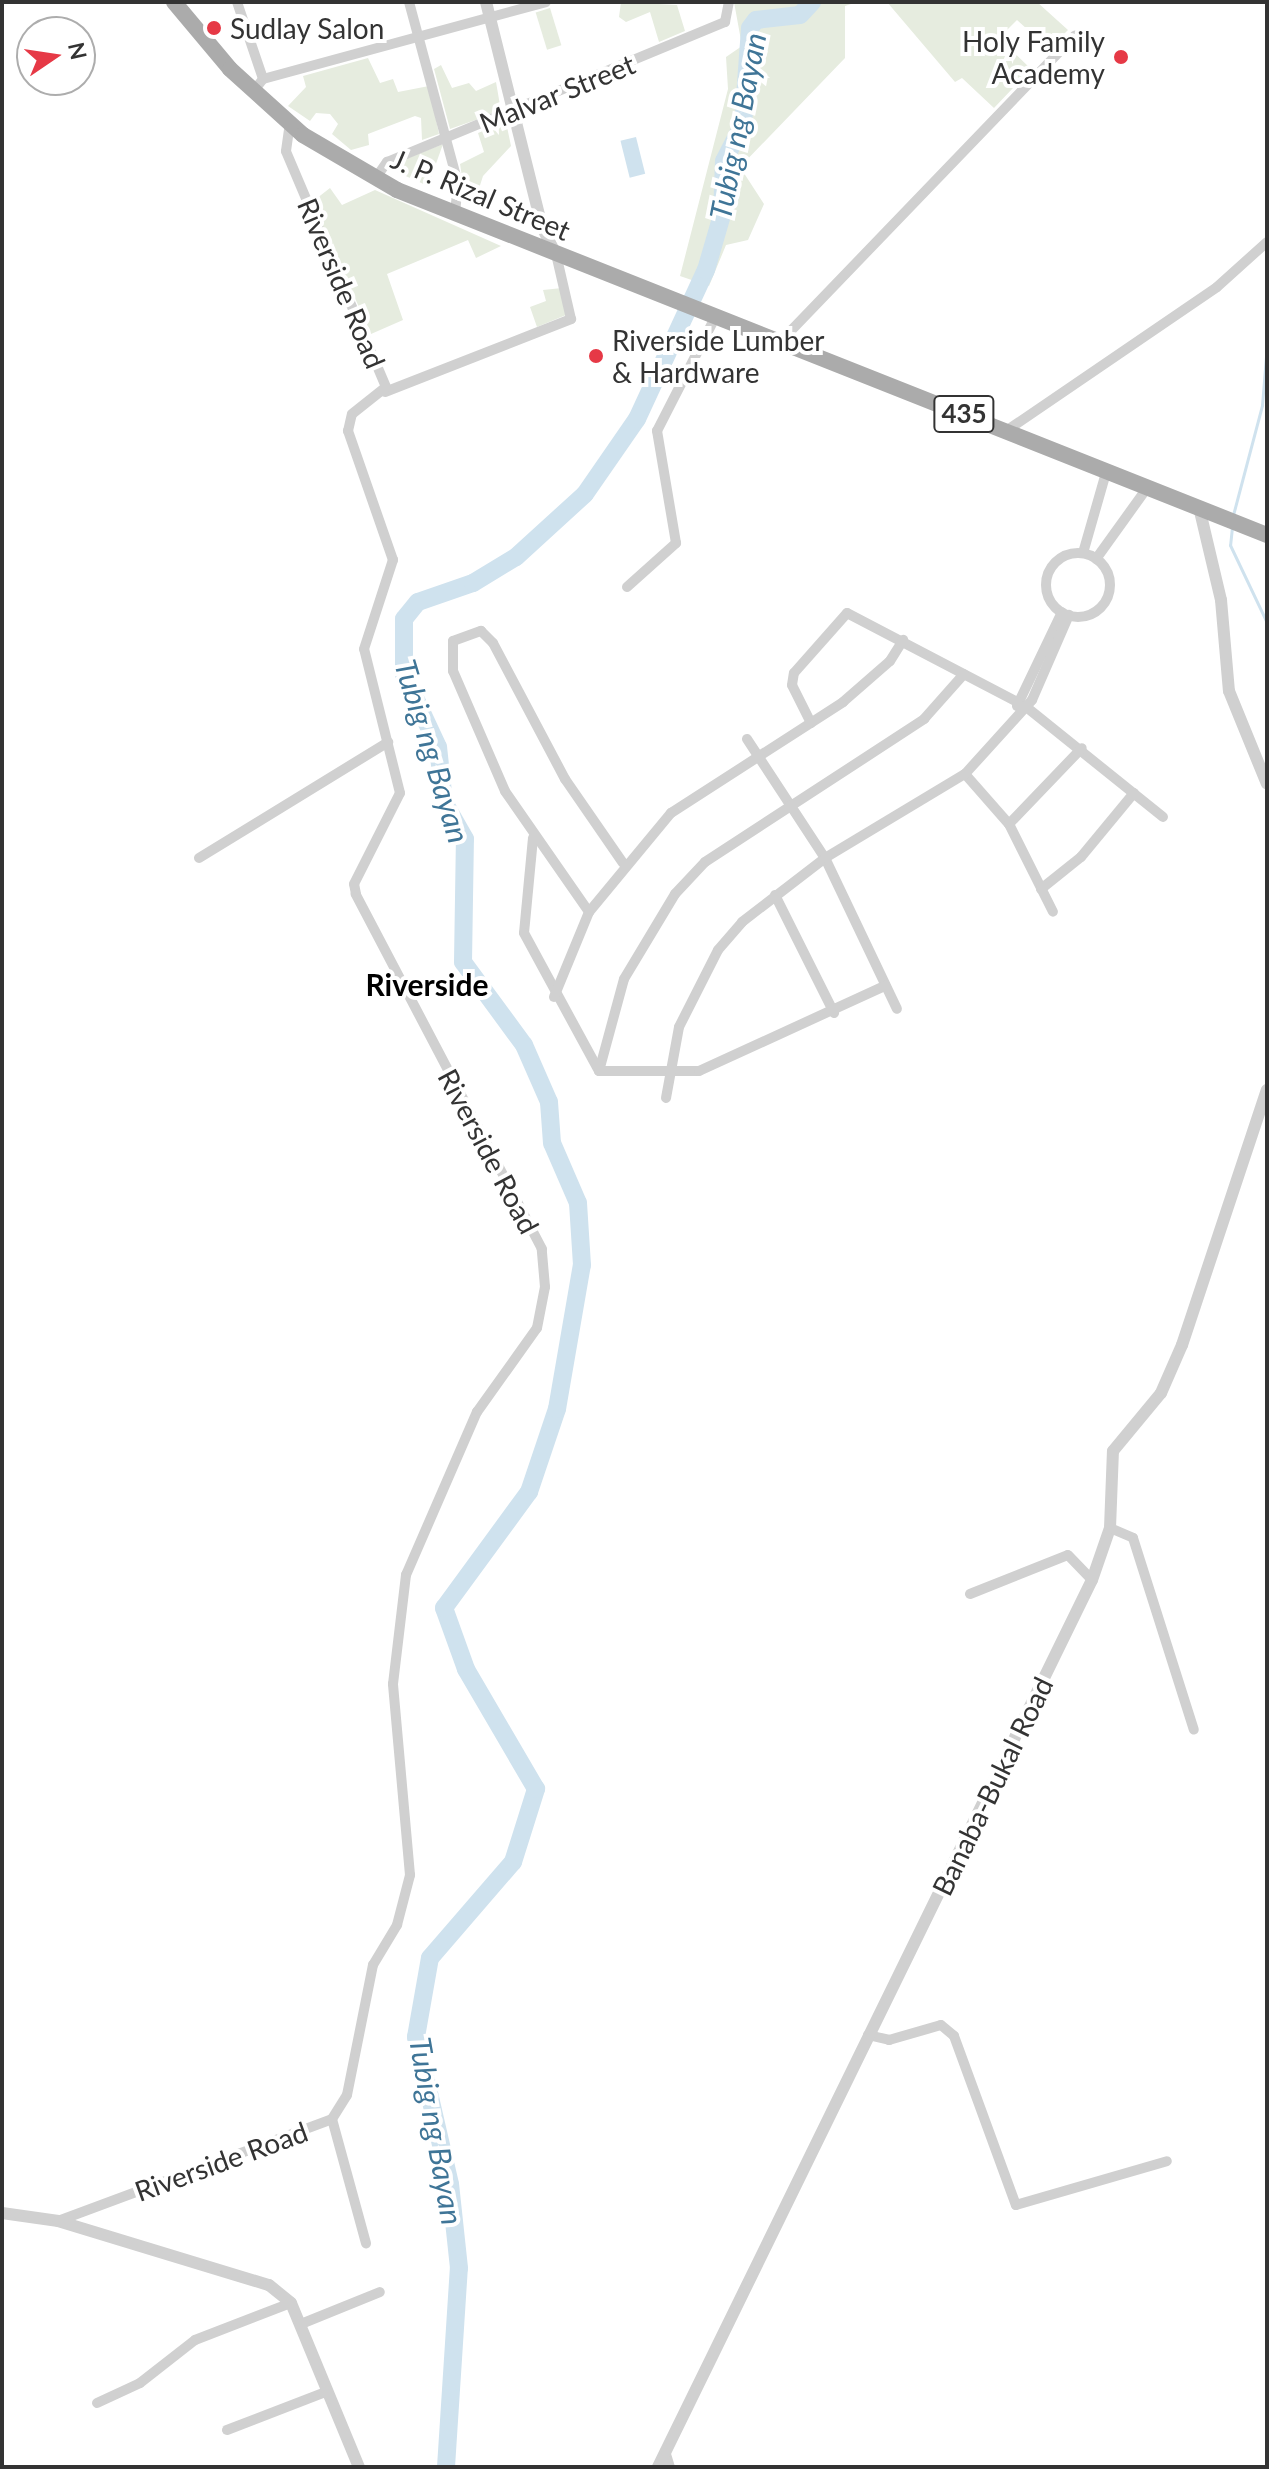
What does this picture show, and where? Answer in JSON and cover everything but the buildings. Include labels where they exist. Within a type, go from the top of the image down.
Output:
[{"type":"main road","name":"J. P. Rizal Street","points":[[174,2],[258,85],[290,122],[377,176],[554,251],[712,311]]},
{"type":"main road","name":"435","points":[[712,311],[1106,473],[1267,535]]},
{"type":"street","points":[[237,2],[258,85],[546,2]]},
{"type":"street","points":[[409,2],[447,137],[456,211]]},
{"type":"street","points":[[385,392],[573,317],[512,114],[486,2]]},
{"type":"street","name":"Malvar Street","points":[[377,176],[387,162],[512,114],[728,21],[729,2]]},
{"type":"street","points":[[781,341],[1075,36]]},
{"type":"street","name":"Riverside Road","points":[[58,2221],[332,2119],[347,2095],[373,1965],[397,1925],[410,1875],[393,1684],[406,1575],[477,1412],[537,1328],[545,1287],[542,1249],[356,894],[354,884],[398,803],[388,742],[364,649],[393,560],[348,431],[352,414],[385,392],[286,151],[290,122]]},
{"type":"street","points":[[1006,431],[1217,287],[1267,242]]},
{"type":"street","points":[[627,587],[676,543],[657,431],[712,311]]},
{"type":"street","points":[[1083,553],[1106,473]]},
{"type":"street","points":[[1096,559],[1147,488]]},
{"type":"street","points":[[1199,507],[1221,600],[1232,700],[1267,784]]},
{"type":"street","points":[[1083,553],[1096,559],[1110,582],[1106,600],[1093,613],[1065,614],[1047,592],[1049,571],[1063,556],[1083,553]]},
{"type":"street","points":[[811,723],[792,685],[794,673],[847,613],[1022,704],[1082,748],[1163,817]]},
{"type":"street","points":[[1022,704],[1033,670],[1065,614]]},
{"type":"street","points":[[666,1098],[667,1075],[679,1027],[718,950],[775,895],[825,858],[965,774],[1045,676],[1065,614]]},
{"type":"street","points":[[589,912],[533,838],[453,671],[448,649],[468,634],[481,631],[493,643],[572,791],[623,863]]},
{"type":"street","points":[[554,997],[589,912],[623,863],[671,813],[872,680],[903,640]]},
{"type":"street","points":[[1033,670],[1045,676]]},
{"type":"street","points":[[599,1071],[624,979],[675,894],[705,862],[792,801],[924,719],[964,674]]},
{"type":"street","points":[[747,739],[761,753],[825,858],[897,1009]]},
{"type":"street","points":[[199,858],[388,742]]},
{"type":"street","points":[[1009,824],[1082,748]]},
{"type":"street","points":[[965,774],[1009,824],[1053,912]]},
{"type":"street","points":[[1041,889],[1081,857],[1134,793]]},
{"type":"street","points":[[533,838],[524,933],[554,997],[599,1071]]},
{"type":"street","points":[[775,895],[834,1013]]},
{"type":"street","points":[[599,1071],[667,1075],[699,1071],[834,1013],[885,986]]},
{"type":"street","name":"Banaba-Bukal Road","points":[[658,2467],[1092,1580],[1110,1528],[1113,1451],[1161,1393],[1182,1345],[1267,1090]]},
{"type":"street","points":[[1110,1528],[1133,1538],[1194,1730]]},
{"type":"street","points":[[970,1594],[1068,1555],[1092,1580]]},
{"type":"street","points":[[868,2035],[889,2040],[941,2025],[954,2036],[1016,2205],[1167,2161]]},
{"type":"street","points":[[332,2119],[366,2243]]},
{"type":"street","points":[[2,2213],[58,2221],[269,2285],[291,2303],[359,2467]]},
{"type":"street","points":[[301,2324],[380,2292]]},
{"type":"street","points":[[97,2403],[140,2383],[195,2340],[291,2303]]},
{"type":"street","points":[[227,2430],[328,2391]]},
{"type":"street","points":[[665,2451],[670,2467]]},
{"type":"shaded area","points":[[621,2],[677,5],[685,31],[659,42],[650,12],[626,22],[619,17]]},
{"type":"shaded area","points":[[734,2],[857,2],[845,6],[845,58],[740,167],[764,204],[748,240],[726,245],[709,286],[680,276],[728,89],[726,57],[742,46]]},
{"type":"shaded area","points":[[887,2],[1037,2],[1068,30],[1049,49],[1017,20],[999,38],[1031,69],[994,108],[962,78],[955,82]]},
{"type":"shaded area","points":[[550,8],[561,45],[547,50],[536,12]]},
{"type":"shaded area","points":[[368,58],[380,83],[393,79],[398,92],[429,86],[439,134],[422,140],[421,118],[415,116],[368,134],[369,145],[351,150],[332,134],[338,124],[330,114],[316,113],[310,121],[288,106],[306,87],[303,76]]},
{"type":"shaded area","points":[[441,65],[452,88],[469,83],[476,91],[496,82],[501,111],[450,129],[434,69]]},
{"type":"shaded area","points":[[506,122],[511,146],[483,176],[475,201],[466,201],[460,164],[484,152],[478,133]]},
{"type":"shaded area","points":[[443,144],[428,186],[390,169],[390,165]]},
{"type":"shaded area","points":[[330,188],[342,205],[375,190],[501,246],[476,258],[468,240],[387,274],[403,320],[371,334],[312,202]]},
{"type":"shaded area","points":[[562,288],[566,315],[537,327],[530,307],[546,301],[543,290]]},
{"type":"water","points":[[636,137],[645,174],[630,178],[620,141]]},
{"type":"waterway","name":"Tubig ng Bayan","points":[[446,2467],[459,2268],[450,2184],[416,2037],[430,1958],[513,1862],[536,1789],[466,1669],[444,1608],[529,1492],[557,1409],[582,1265],[578,1203],[552,1143],[549,1102],[524,1045],[463,962],[465,839],[444,802],[438,747],[404,674],[404,619],[418,602],[473,583],[516,557],[585,494],[637,419],[706,270],[722,215],[724,161],[743,124],[750,28],[756,20],[800,15],[812,2]]},
{"type":"waterway","points":[[1233,515],[1262,405],[1267,344]]},
{"type":"waterway","points":[[1232,527],[1230,545],[1267,623]]},
{"type":"place","name":"Sudlay Salon","points":[[214,28]]},
{"type":"place","name":"Holy Family Academy","points":[[1121,57]]},
{"type":"place","name":"Riverside Lumber & Hardware","points":[[596,356]]},
{"type":"district","name":"Riverside","points":[[427,984]]}]
